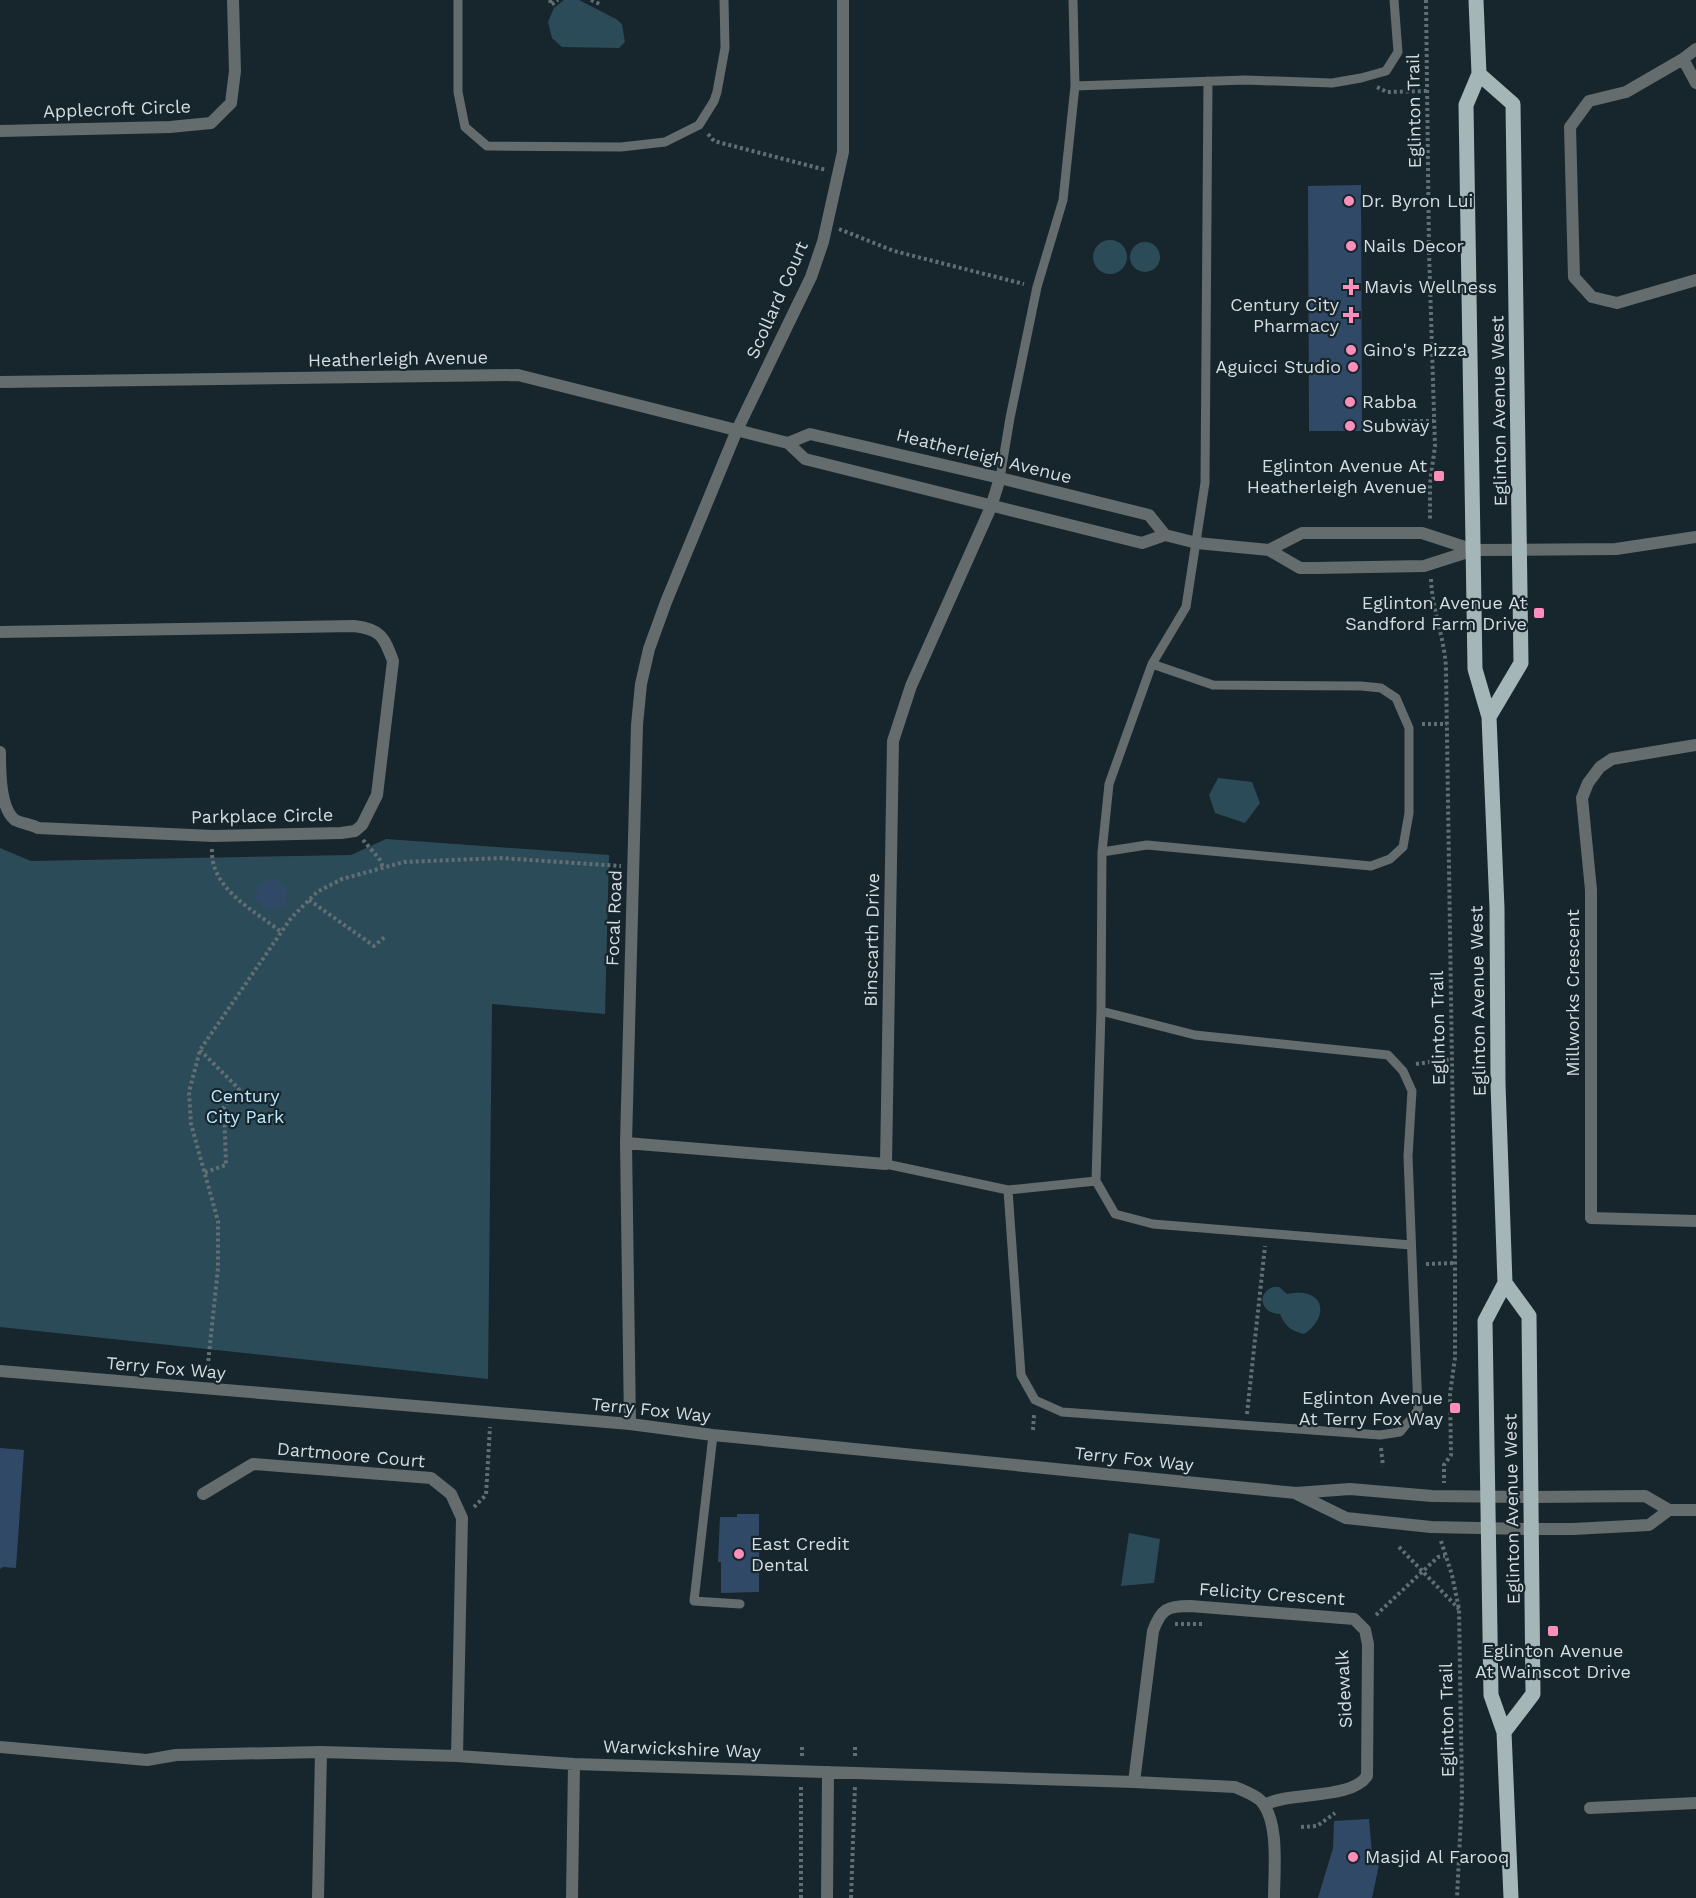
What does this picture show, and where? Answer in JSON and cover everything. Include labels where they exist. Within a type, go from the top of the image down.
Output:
[{"type":"main road","name":"Eglinton Avenue West","points":[[1476,0],[1479,74],[1466,105],[1475,669],[1489,717],[1497,908],[1498,1084],[1504,1283],[1485,1321],[1488,1528],[1491,1695],[1504,1732],[1510,1898]]},
{"type":"main road","name":"Eglinton Avenue West","points":[[1479,74],[1513,104],[1520,550],[1521,663],[1489,717]]},
{"type":"main road","name":"Eglinton Avenue West","points":[[1504,1283],[1529,1316],[1533,1694],[1504,1732]]},
{"type":"street","name":"Applecroft Circle","points":[[0,131],[170,127],[211,123],[231,103],[235,71],[233,0]]},
{"type":"street","name":"Scollard Court","points":[[737,430],[811,277],[827,224],[843,152],[843,0]]},
{"type":"street","points":[[1696,49],[1626,92],[1588,100],[1570,127],[1574,277],[1592,297],[1617,303],[1696,280]]},
{"type":"street","points":[[1683,59],[1696,83]]},
{"type":"street","name":"Heatherleigh Avenue","points":[[0,382],[518,375],[788,443],[805,459],[1142,543],[1165,535],[1197,543],[1269,550],[1300,568],[1424,566],[1474,550]]},
{"type":"street","name":"Focal Road","points":[[630,1424],[626,1143],[637,725],[641,684],[649,649],[666,602],[737,430]]},
{"type":"street","name":"Heatherleigh Avenue","points":[[788,443],[810,434],[1000,478],[1149,515],[1165,535]]},
{"type":"street","name":"Binscarth Drive","points":[[886,1164],[893,741],[911,686],[991,507],[1000,478]]},
{"type":"street","points":[[1269,550],[1302,533],[1422,533],[1474,550],[1616,549],[1696,537]]},
{"type":"street","name":"Parkplace Circle","points":[[0,632],[354,626],[370,628],[378,633],[387,644],[393,661],[377,795],[362,825],[354,831],[213,836],[38,828],[13,819],[4,808],[1,795],[0,752]]},
{"type":"street","name":"Millworks Crescent","points":[[1696,745],[1612,759],[1600,767],[1588,783],[1582,798],[1591,890],[1591,1218],[1696,1221]]},
{"type":"street","points":[[626,1143],[886,1164]]},
{"type":"street","name":"Terry Fox Way","points":[[0,1371],[630,1424],[713,1435],[1296,1493],[1350,1489],[1432,1496],[1645,1496],[1669,1510],[1649,1525],[1573,1529],[1431,1527],[1346,1518],[1296,1493]]},
{"type":"street","name":"Dartmoore Court","points":[[203,1494],[253,1464],[431,1478],[451,1494],[462,1518],[457,1756]]},
{"type":"street","points":[[1669,1510],[1696,1510]]},
{"type":"street","name":"Felicity Crescent","points":[[1134,1782],[1153,1631],[1158,1617],[1164,1610],[1176,1606],[1190,1606],[1354,1619],[1365,1630],[1368,1644],[1367,1776],[1360,1784],[1352,1788],[1302,1795],[1264,1805]]},
{"type":"street","name":"Warwickshire Way","points":[[0,1747],[147,1760],[176,1755],[321,1752],[457,1756],[574,1764],[1134,1782],[1234,1787],[1250,1793],[1264,1805]]},
{"type":"street","points":[[318,1898],[321,1752]]},
{"type":"street","points":[[572,1898],[574,1764]]},
{"type":"street","points":[[827,1898],[828,1772]]},
{"type":"street","points":[[1590,1808],[1696,1803]]},
{"type":"street","points":[[1264,1805],[1273,1826],[1274,1898]]},
{"type":"lane","points":[[458,0],[458,92],[465,127],[487,146],[621,147],[665,142],[699,125],[714,101],[719,81],[725,48],[724,0]]},
{"type":"lane","points":[[1000,478],[1037,287],[1063,200],[1074,86],[1073,0]]},
{"type":"lane","points":[[1074,86],[1245,80],[1332,83],[1361,78],[1386,71],[1398,52],[1394,0]]},
{"type":"lane","points":[[1208,81],[1205,483],[1186,607],[1152,664],[1108,784],[1101,852],[1101,1011],[1096,1181],[1115,1214],[1152,1224],[1411,1245]]},
{"type":"lane","points":[[1101,852],[1147,845],[1371,866],[1390,859],[1403,847],[1409,813],[1409,728],[1396,698],[1381,688],[1361,686],[1213,685],[1152,664]]},
{"type":"lane","points":[[1008,1190],[1021,1375],[1035,1400],[1062,1412],[1380,1435],[1400,1432],[1418,1410],[1408,1156],[1412,1091],[1403,1071],[1388,1055],[1195,1035],[1101,1011]]},
{"type":"lane","points":[[886,1164],[1008,1190],[1096,1181]]},
{"type":"lane","points":[[713,1435],[694,1601],[740,1604]]},
{"type":"path","points":[[550,0],[552,5],[558,0]]},
{"type":"path","points":[[591,0],[602,5]]},
{"type":"path","name":"Eglinton Trail","points":[[1426,0],[1429,251],[1436,446],[1430,483],[1430,510]]},
{"type":"path","points":[[1361,78],[1387,92],[1427,91]]},
{"type":"path","points":[[699,125],[714,141],[837,174]]},
{"type":"path","points":[[827,224],[894,251],[1037,287]]},
{"type":"path","points":[[1402,421],[1434,421]]},
{"type":"path","name":"Eglinton Trail","points":[[1432,589],[1445,651],[1455,1263],[1455,1358],[1450,1394],[1451,1455],[1444,1465]]},
{"type":"path","points":[[1418,724],[1447,724]]},
{"type":"path","points":[[354,831],[381,861],[383,869]]},
{"type":"path","points":[[213,836],[212,858],[221,881],[234,895],[280,931]]},
{"type":"path","points":[[205,1390],[218,1268],[218,1221],[191,1124],[189,1092],[200,1050],[280,931],[317,892],[342,879],[405,862],[500,858],[633,867]]},
{"type":"path","points":[[309,900],[374,946],[386,936]]},
{"type":"path","points":[[200,1050],[239,1089],[224,1107],[226,1165],[203,1173]]},
{"type":"path","points":[[1416,1064],[1452,1059]]},
{"type":"path","points":[[1246,1425],[1266,1233]]},
{"type":"path","points":[[1426,1264],[1455,1263]]},
{"type":"path","points":[[462,1518],[486,1495],[490,1413]]},
{"type":"path","points":[[1033,1430],[1034,1415]]},
{"type":"path","name":"Eglinton Trail","points":[[1441,1544],[1452,1575],[1459,1609],[1462,1796],[1457,1898]]},
{"type":"path","points":[[1399,1547],[1459,1609]]},
{"type":"path","points":[[1376,1615],[1438,1557],[1445,1556]]},
{"type":"path","points":[[1170,1624],[1204,1624]]},
{"type":"path","points":[[801,1898],[802,1747]]},
{"type":"path","points":[[851,1898],[855,1747]]},
{"type":"path","points":[[1301,1827],[1317,1826],[1335,1813]]},
{"type":"green space","points":[[564,0],[579,0],[616,19],[622,24],[625,42],[619,48],[562,47],[552,38],[548,22],[554,8]]},
{"type":"green space","points":[[1110,240],[1122,245],[1127,257],[1122,269],[1110,274],[1098,269],[1093,257],[1098,245]]},
{"type":"green space","points":[[1145,242],[1156,246],[1160,257],[1156,268],[1145,272],[1134,268],[1130,257],[1134,246]]},
{"type":"green space","points":[[1218,778],[1252,782],[1260,803],[1245,823],[1215,813],[1209,795]]},
{"type":"green space","name":"Century City Park","points":[[386,839],[609,855],[605,1014],[492,1004],[488,1379],[0,1327],[0,848],[31,861],[351,855]]},
{"type":"green space","points":[[1273,1287],[1279,1287],[1287,1294],[1309,1294],[1316,1298],[1320,1304],[1320,1311],[1313,1327],[1304,1334],[1292,1330],[1280,1314],[1269,1311],[1265,1307],[1264,1294]]},
{"type":"green space","points":[[1129,1533],[1160,1539],[1154,1583],[1121,1586]]},
{"type":"building","points":[[1361,185],[1362,431],[1309,431],[1308,186]]},
{"type":"building","points":[[274,878],[287,888],[285,906],[269,910],[255,900],[258,885]]},
{"type":"building","points":[[0,1448],[24,1450],[16,1568],[3,1567],[0,1569]]},
{"type":"building","name":"East Credit Dental","points":[[737,1514],[759,1514],[759,1592],[721,1593],[721,1562],[718,1562],[720,1517],[737,1517]]},
{"type":"building","name":"Masjid Al Farooq","points":[[1369,1819],[1372,1854],[1377,1855],[1376,1860],[1380,1860],[1372,1898],[1318,1898],[1333,1848],[1334,1821]]},
{"type":"place","name":"Dr. Byron Lui","points":[[1349,201]]},
{"type":"place","name":"Nails Decor","points":[[1351,246]]},
{"type":"place","name":"Mavis Wellness","points":[[1351,287]]},
{"type":"place","name":"Century City Pharmacy","points":[[1351,315]]},
{"type":"place","name":"Gino's Pizza","points":[[1351,350]]},
{"type":"place","name":"Aguicci Studio","points":[[1353,367]]},
{"type":"place","name":"Rabba","points":[[1350,402]]},
{"type":"place","name":"Subway","points":[[1350,426]]},
{"type":"place","name":"Eglinton Avenue At Heatherleigh Avenue","points":[[1439,476]]},
{"type":"place","name":"Eglinton Avenue At Sandford Farm Drive","points":[[1539,613]]},
{"type":"place","name":"Eglinton Avenue At Terry Fox Way","points":[[1455,1408]]},
{"type":"place","name":"East Credit Dental","points":[[739,1554]]},
{"type":"place","name":"Eglinton Avenue At Wainscot Drive","points":[[1553,1631]]},
{"type":"place","name":"Masjid Al Farooq","points":[[1353,1857]]}]
